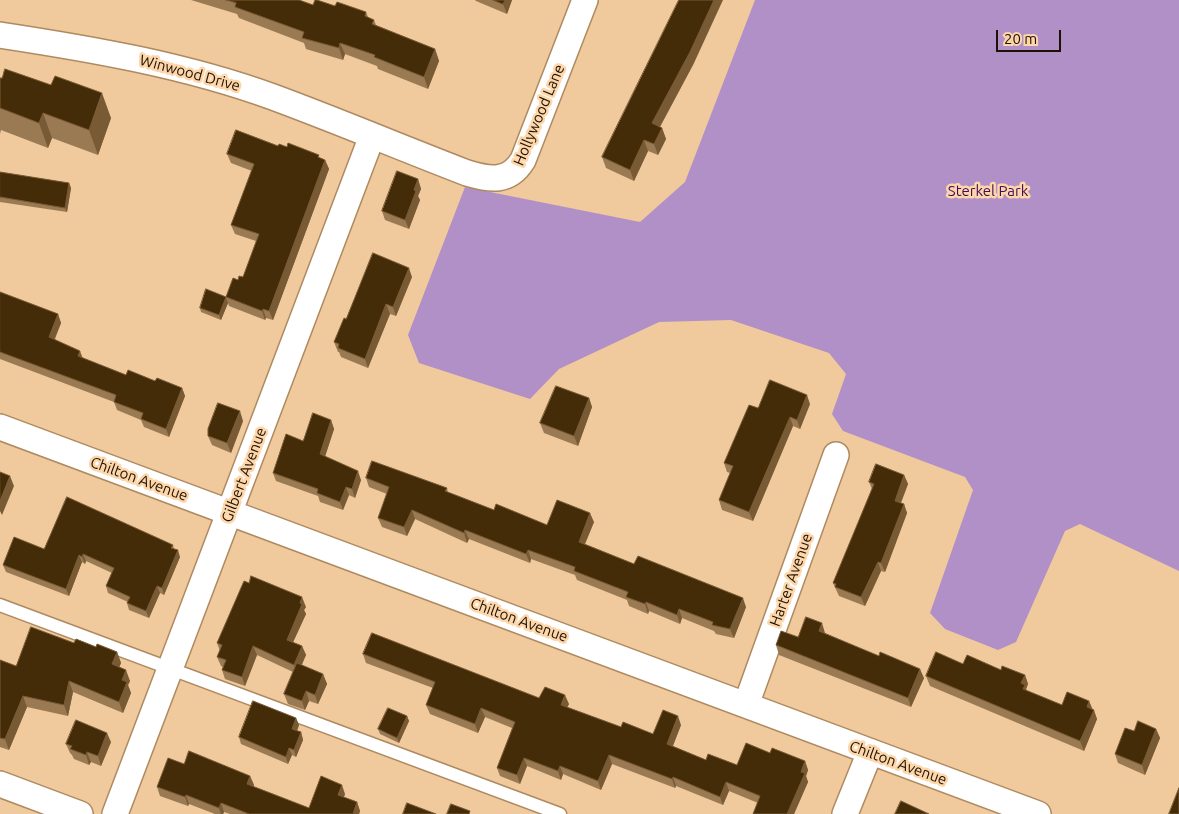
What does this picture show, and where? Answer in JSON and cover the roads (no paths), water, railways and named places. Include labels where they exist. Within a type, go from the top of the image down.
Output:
[{"type":"street","name":"Hollywood Lane","points":[[372,136],[482,177],[507,176],[517,170],[523,160],[585,0]]},
{"type":"street","name":"Winwood Drive","points":[[0,36],[133,57],[202,75],[272,96],[372,136]]},
{"type":"street","name":"Gilbert Avenue","points":[[115,814],[372,136]]},
{"type":"street","name":"Chilton Avenue","points":[[0,428],[1038,814]]},
{"type":"street","name":"Harter Avenue","points":[[746,705],[836,455]]},
{"type":"street","points":[[844,814],[870,752]]},
{"type":"street","points":[[0,784],[80,814]]},
{"type":"lane","points":[[0,605],[560,814]]},
{"type":"park label","name":"Sterkel Park","points":[[988,191]]}]
